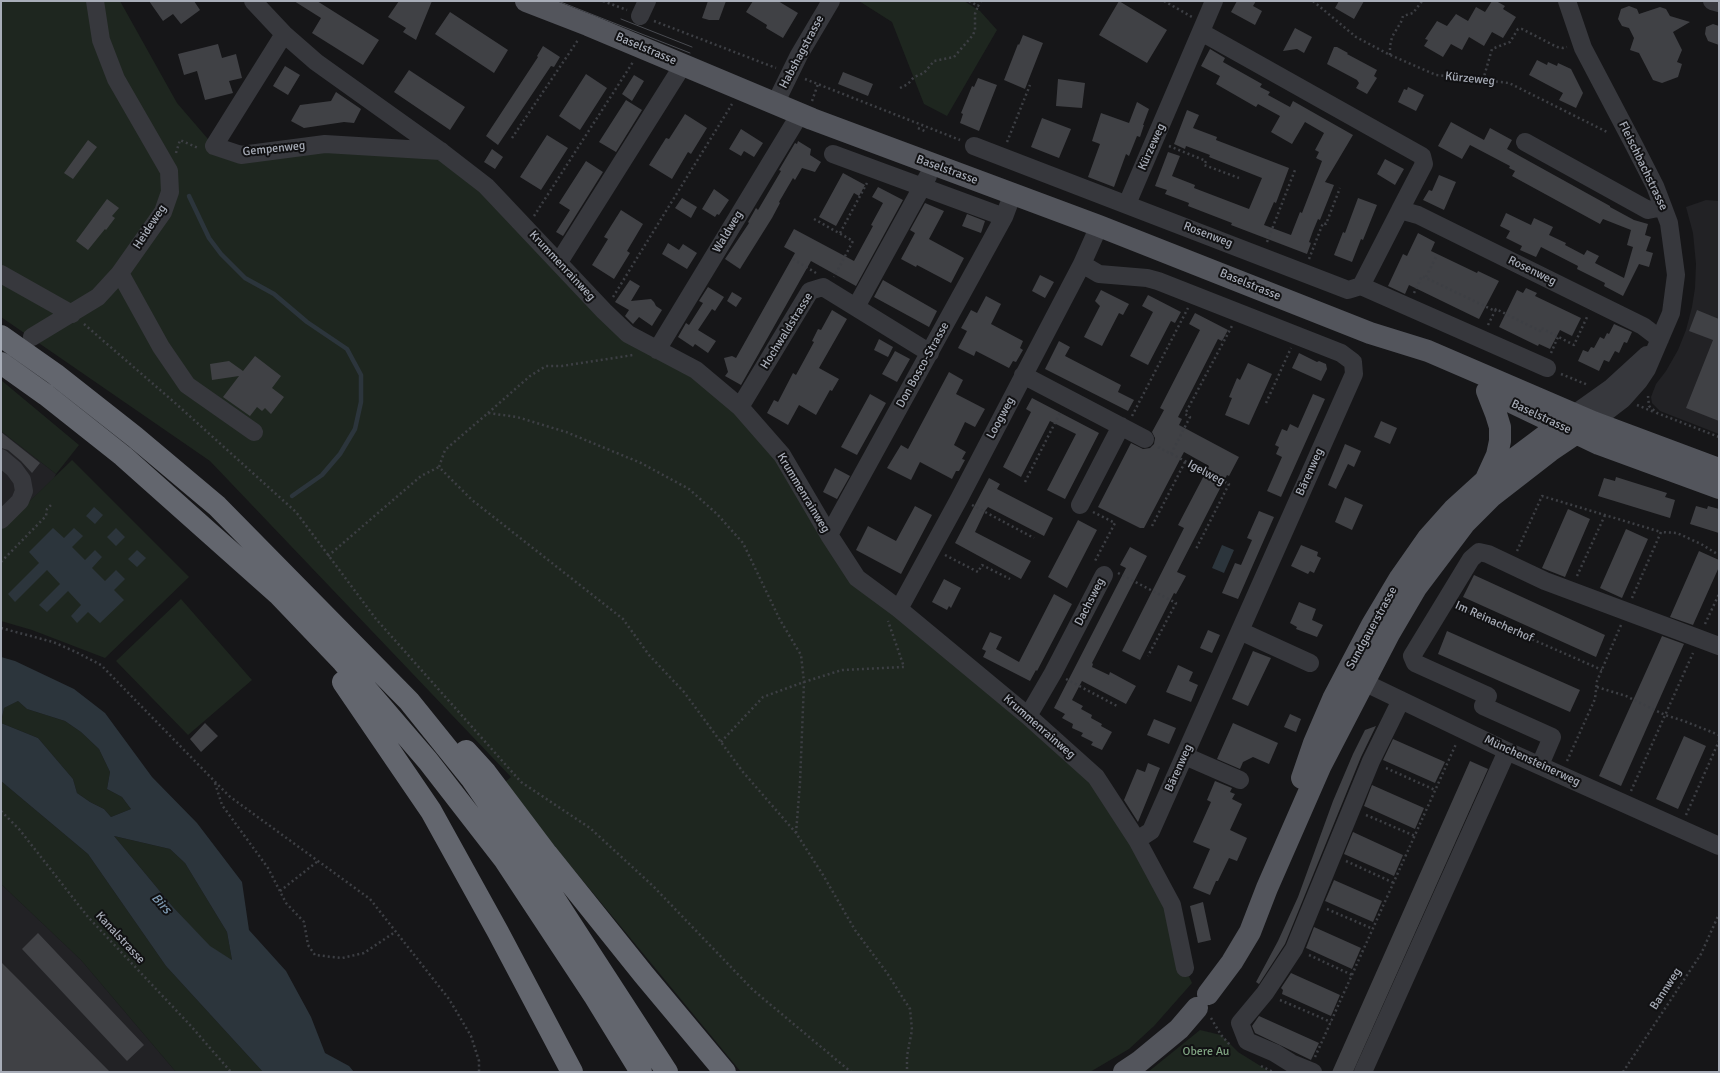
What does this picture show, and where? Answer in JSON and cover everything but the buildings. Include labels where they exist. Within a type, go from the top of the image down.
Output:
[{"type":"highway","points":[[1,336],[55,374],[136,436],[217,506],[409,701],[471,778],[554,898],[667,1072]]},
{"type":"highway","points":[[1,363],[46,394],[123,456],[202,525],[278,594],[343,662],[428,761],[504,859],[595,997],[641,1072]]},
{"type":"highway","points":[[217,506],[252,528],[325,599],[407,685],[486,773],[547,854],[629,957],[724,1072]]},
{"type":"highway","points":[[202,525],[243,575],[346,685],[355,697],[431,811],[498,932],[572,1072]]},
{"type":"main road","name":"Baselstrasse","points":[[526,1],[588,25],[800,114],[1099,226],[1370,333],[1428,350],[1576,424],[1599,444],[1719,488]]},
{"type":"main road","name":"Baselstrasse","points":[[1370,333],[1423,363],[1487,391],[1576,424],[1632,437],[1719,469]]},
{"type":"main road","points":[[1486,480],[1495,459],[1500,441],[1500,427],[1487,391]]},
{"type":"main road","name":"Sundgauerstrasse","points":[[1124,1072],[1139,1062],[1179,1029],[1232,962],[1250,932],[1267,888],[1320,767],[1355,678],[1372,625],[1413,558],[1428,538],[1453,510],[1486,480],[1576,424]]},
{"type":"main road","name":"Sundgauerstrasse","points":[[1355,678],[1416,588],[1465,523],[1492,496],[1550,451],[1576,424]]},
{"type":"street","name":"Heideweg","points":[[32,338],[98,297],[120,272],[163,212],[170,192],[169,171],[116,79],[101,40],[95,1]]},
{"type":"street","name":"Krummenrainweg","points":[[253,1],[284,34],[316,62],[442,152],[486,186],[604,311],[628,334],[696,370],[740,407],[782,455],[829,535],[857,578],[899,609],[1028,716],[1096,777],[1137,840],[1172,905],[1185,968]]},
{"type":"street","name":"Kürzeweg","points":[[1127,204],[1214,1]]},
{"type":"street","name":"Fleischbachstrasse","points":[[1567,1],[1581,42],[1655,186],[1669,223],[1676,275],[1671,313],[1647,369],[1639,381],[1623,399],[1576,424]]},
{"type":"street","points":[[1712,1],[1719,3]]},
{"type":"street","name":"Habshagstrasse","points":[[775,104],[824,3]]},
{"type":"street","points":[[1202,28],[1422,156],[1424,164],[1361,286],[1547,368]]},
{"type":"street","points":[[214,146],[284,34]]},
{"type":"street","points":[[559,262],[683,65]]},
{"type":"street","name":"Waldweg","points":[[657,350],[800,114]]},
{"type":"street","points":[[1525,142],[1648,210],[1663,207]]},
{"type":"street","name":"Gempenweg","points":[[214,146],[241,155],[325,144],[442,152]]},
{"type":"street","name":"Rosenweg","points":[[974,146],[1348,290],[1361,286]]},
{"type":"street","points":[[833,154],[1004,217]]},
{"type":"street","points":[[856,308],[934,165]]},
{"type":"street","name":"Don Bosco-Strasse","points":[[829,535],[1004,217],[1013,193]]},
{"type":"street","name":"Rosenweg","points":[[1400,210],[1418,215],[1595,302],[1643,326],[1660,339]]},
{"type":"street","name":"Loogweg","points":[[899,609],[959,499],[1082,264],[1099,226]]},
{"type":"street","name":"Bärenweg","points":[[1082,264],[1099,274],[1147,278],[1341,353],[1353,362],[1354,374],[1151,832],[1137,840]]},
{"type":"street","points":[[120,272],[160,347],[187,385],[254,432]]},
{"type":"street","points":[[1,274],[72,314]]},
{"type":"street","name":"Hochwaldstrasse","points":[[740,407],[810,290],[829,286],[856,308],[930,353]]},
{"type":"street","name":"Fleischbachstrasse","points":[[1576,424],[1612,387],[1643,359],[1660,339]]},
{"type":"street","points":[[1023,375],[1144,439]]},
{"type":"street","points":[[1623,399],[1621,419],[1632,437]]},
{"type":"street","points":[[1080,505],[1123,427]]},
{"type":"street","points":[[1,458],[14,469],[22,480],[24,490],[20,501],[1,520]]},
{"type":"street","name":"Im Reinacherhof","points":[[1444,601],[1471,559],[1479,552],[1488,554],[1511,564],[1545,581],[1571,589],[1719,646]]},
{"type":"street","name":"Dachsweg","points":[[1028,716],[1053,673],[1106,571]]},
{"type":"street","points":[[1444,601],[1412,656],[1415,663],[1488,696],[1467,731]]},
{"type":"street","points":[[1240,631],[1310,663]]},
{"type":"street","name":"Münchensteinerweg","points":[[1355,678],[1507,751],[1719,846]]},
{"type":"street","points":[[1311,1071],[1291,1063],[1275,1053],[1246,1041],[1240,1023],[1265,993],[1294,949],[1333,856],[1370,761],[1401,700]]},
{"type":"street","points":[[1483,706],[1552,737],[1540,766]]},
{"type":"street","points":[[1363,1072],[1507,751]]},
{"type":"street","points":[[1185,756],[1240,780]]},
{"type":"path","points":[[603,1],[644,8],[790,73],[974,146]]},
{"type":"path","points":[[969,1],[978,6]]},
{"type":"path","points":[[900,88],[908,84],[914,77],[924,73],[934,61],[954,56],[973,35],[975,30],[975,14],[981,1]]},
{"type":"path","points":[[1164,1],[1202,28]]},
{"type":"path","name":"Kürzeweg","points":[[1313,1],[1356,36],[1390,55],[1436,75],[1510,83],[1634,145]]},
{"type":"path","points":[[1390,55],[1392,37],[1401,22],[1402,16],[1413,13],[1422,1]]},
{"type":"path","points":[[512,138],[588,25]]},
{"type":"path","points":[[1482,80],[1492,49],[1510,42],[1518,29],[1522,29],[1557,47],[1563,48],[1581,42]]},
{"type":"path","points":[[526,228],[642,48]]},
{"type":"path","points":[[1002,156],[1030,85]]},
{"type":"path","points":[[604,311],[741,90]]},
{"type":"path","points":[[918,128],[927,132]]},
{"type":"path","points":[[169,171],[180,140],[207,152],[214,146]]},
{"type":"path","points":[[1155,141],[1206,160],[1204,164],[1239,178]]},
{"type":"path","points":[[840,233],[874,169]]},
{"type":"path","points":[[1261,256],[1295,170]]},
{"type":"path","points":[[1304,273],[1323,223],[1326,224],[1340,188]]},
{"type":"path","points":[[792,259],[829,286],[853,240],[814,219]]},
{"type":"path","points":[[1426,277],[1437,255]]},
{"type":"path","points":[[1407,306],[1422,276],[1495,311],[1496,309],[1540,331],[1541,328],[1574,344],[1595,302]]},
{"type":"path","points":[[1123,427],[1194,296]]},
{"type":"path","points":[[1170,454],[1190,417],[1185,414],[1238,313]]},
{"type":"path","points":[[72,314],[174,402],[296,512],[376,619],[521,782],[590,828],[653,886],[753,990],[851,1072]]},
{"type":"path","points":[[1266,402],[1296,336]]},
{"type":"path","points":[[328,556],[421,476],[439,467],[445,450],[530,376],[546,366],[562,366],[657,350]]},
{"type":"path","points":[[1651,389],[1648,396],[1649,406],[1657,413],[1719,437]]},
{"type":"path","points":[[1024,482],[1068,399]]},
{"type":"path","points":[[488,413],[517,417],[566,432],[641,463],[689,489],[717,514],[743,544],[780,620],[801,655],[804,682],[800,783],[796,833]]},
{"type":"path","name":"Igelweg","points":[[1144,439],[1229,484],[1196,549]]},
{"type":"path","points":[[1152,526],[1186,462]]},
{"type":"path","points":[[439,467],[472,500],[623,619],[649,655],[684,692],[743,772],[796,833],[823,875],[855,930],[887,974],[910,1010],[912,1030],[907,1056],[906,1072]]},
{"type":"path","points":[[1511,564],[1542,496],[1661,532],[1677,532],[1719,555]]},
{"type":"path","points":[[959,499],[1034,538]]},
{"type":"path","points":[[1,562],[46,516],[47,509],[53,503]]},
{"type":"path","points":[[1080,505],[1115,523],[1096,561],[1106,571]]},
{"type":"path","points":[[1571,589],[1604,515]]},
{"type":"path","points":[[1561,775],[1595,699],[1597,681],[1661,532]]},
{"type":"path","points":[[932,548],[978,572],[982,565],[1010,579]]},
{"type":"path","name":"Dachsweg","points":[[1106,571],[1176,602],[1148,656]]},
{"type":"path","points":[[1625,804],[1719,594]]},
{"type":"path","name":"Im Reinacherhof","points":[[1444,601],[1602,670]]},
{"type":"path","points":[[721,742],[763,697],[842,670],[904,667],[886,616],[899,609]]},
{"type":"path","points":[[1,628],[53,642],[101,665],[229,796],[370,899],[449,1000],[471,1036],[478,1061],[479,1072]]},
{"type":"path","points":[[1053,673],[1117,706]]},
{"type":"path","points":[[1597,687],[1626,696],[1665,715],[1719,735]]},
{"type":"path","points":[[1311,1071],[1331,1022],[1435,790],[1467,731]]},
{"type":"path","points":[[1680,828],[1719,741]]},
{"type":"path","points":[[1370,761],[1435,790]]},
{"type":"path","points":[[215,783],[222,805],[268,868],[286,903],[304,922],[308,945],[315,954],[342,958],[364,953],[395,932]]},
{"type":"path","points":[[1351,808],[1415,836]]},
{"type":"path","name":"Kanalstrasse","points":[[1,811],[19,829],[88,917],[190,1025],[232,1072]]},
{"type":"path","points":[[1333,856],[1394,883]]},
{"type":"path","points":[[280,891],[318,861]]},
{"type":"path","points":[[1314,903],[1373,929]]},
{"type":"path","name":"Bannweg","points":[[1623,1072],[1700,954],[1719,914]]},
{"type":"path","points":[[1294,949],[1352,975]]},
{"type":"path","points":[[1265,993],[1331,1022]]},
{"type":"path","points":[[1221,1035],[1226,1032]]},
{"type":"shaded area","points":[[1706,200],[1719,201],[1719,434],[1660,411],[1652,403],[1651,397],[1656,384],[1666,371],[1678,350],[1686,330],[1692,307],[1695,288],[1696,264],[1693,233],[1686,207]]},
{"type":"shaded area","points":[[1,431],[56,474],[54,478],[1,529]]},
{"type":"shaded area","points":[[1,884],[81,960],[176,1072],[1,1072]]},
{"type":"green space","points":[[1,1],[120,1],[177,103],[214,146],[241,155],[325,144],[442,152],[604,311],[740,407],[857,578],[1096,777],[1172,905],[1185,968],[1192,983],[1154,1026],[1129,1049],[1090,1072],[741,1072],[503,784],[511,777],[210,461],[1,317]]},
{"type":"green space","points":[[859,1],[964,1],[980,11],[997,30],[947,116],[924,104],[892,22]]},
{"type":"green space","points":[[1,380],[79,445],[56,474],[1,431]]},
{"type":"green space","points":[[72,460],[189,577],[105,658],[32,630],[1,621],[1,529]]},
{"type":"green space","points":[[181,599],[252,680],[188,735],[116,661]]},
{"type":"green space","points":[[18,701],[27,709],[65,721],[81,732],[99,749],[110,772],[107,789],[122,797],[131,809],[111,817],[104,809],[77,793],[73,779],[38,738],[1,723],[4,708]]},
{"type":"green space","points":[[1,781],[88,854],[166,966],[263,1072],[176,1072],[81,960],[1,884]]},
{"type":"green space","points":[[114,836],[170,849],[185,863],[227,932],[232,960],[210,947],[173,907]]},
{"type":"green space","name":"Obere Au","points":[[1200,1030],[1221,1035],[1238,1052],[1267,1070],[1275,1072],[1148,1072]]},
{"type":"water","points":[[94,507],[103,515],[95,524],[86,516]]},
{"type":"water","points":[[53,528],[64,538],[74,528],[83,536],[72,547],[85,560],[95,550],[102,557],[92,568],[105,581],[116,570],[125,579],[114,590],[124,600],[100,623],[88,612],[77,623],[71,616],[81,605],[68,591],[47,612],[39,605],[60,584],[47,570],[15,602],[8,594],[39,563],[29,552]]},
{"type":"water","points":[[116,528],[125,537],[116,546],[107,537]]},
{"type":"water","points":[[1222,545],[1234,550],[1224,573],[1212,568]]},
{"type":"water","points":[[137,550],[146,558],[137,567],[128,559]]},
{"type":"water","name":"Birs","points":[[1,657],[15,661],[74,689],[105,713],[152,777],[197,823],[242,882],[249,930],[286,971],[311,1017],[325,1053],[349,1066],[354,1072],[263,1072],[166,966],[88,854],[1,781],[1,723],[38,738],[73,779],[77,793],[104,809],[111,817],[131,809],[122,797],[107,789],[110,772],[99,749],[81,732],[65,721],[27,709],[18,701],[4,708],[1,722]],"holes":[[[114,836],[170,849],[185,863],[227,932],[232,960],[210,946],[173,907]]]},
{"type":"waterway","points":[[189,196],[209,238],[221,254],[245,278],[274,294],[307,322],[347,349],[361,375],[361,402],[355,429],[340,454],[322,475],[292,496]]},
{"type":"tram line","points":[[558,1],[690,53]]},
{"type":"tram line","points":[[621,19],[692,47]]}]
